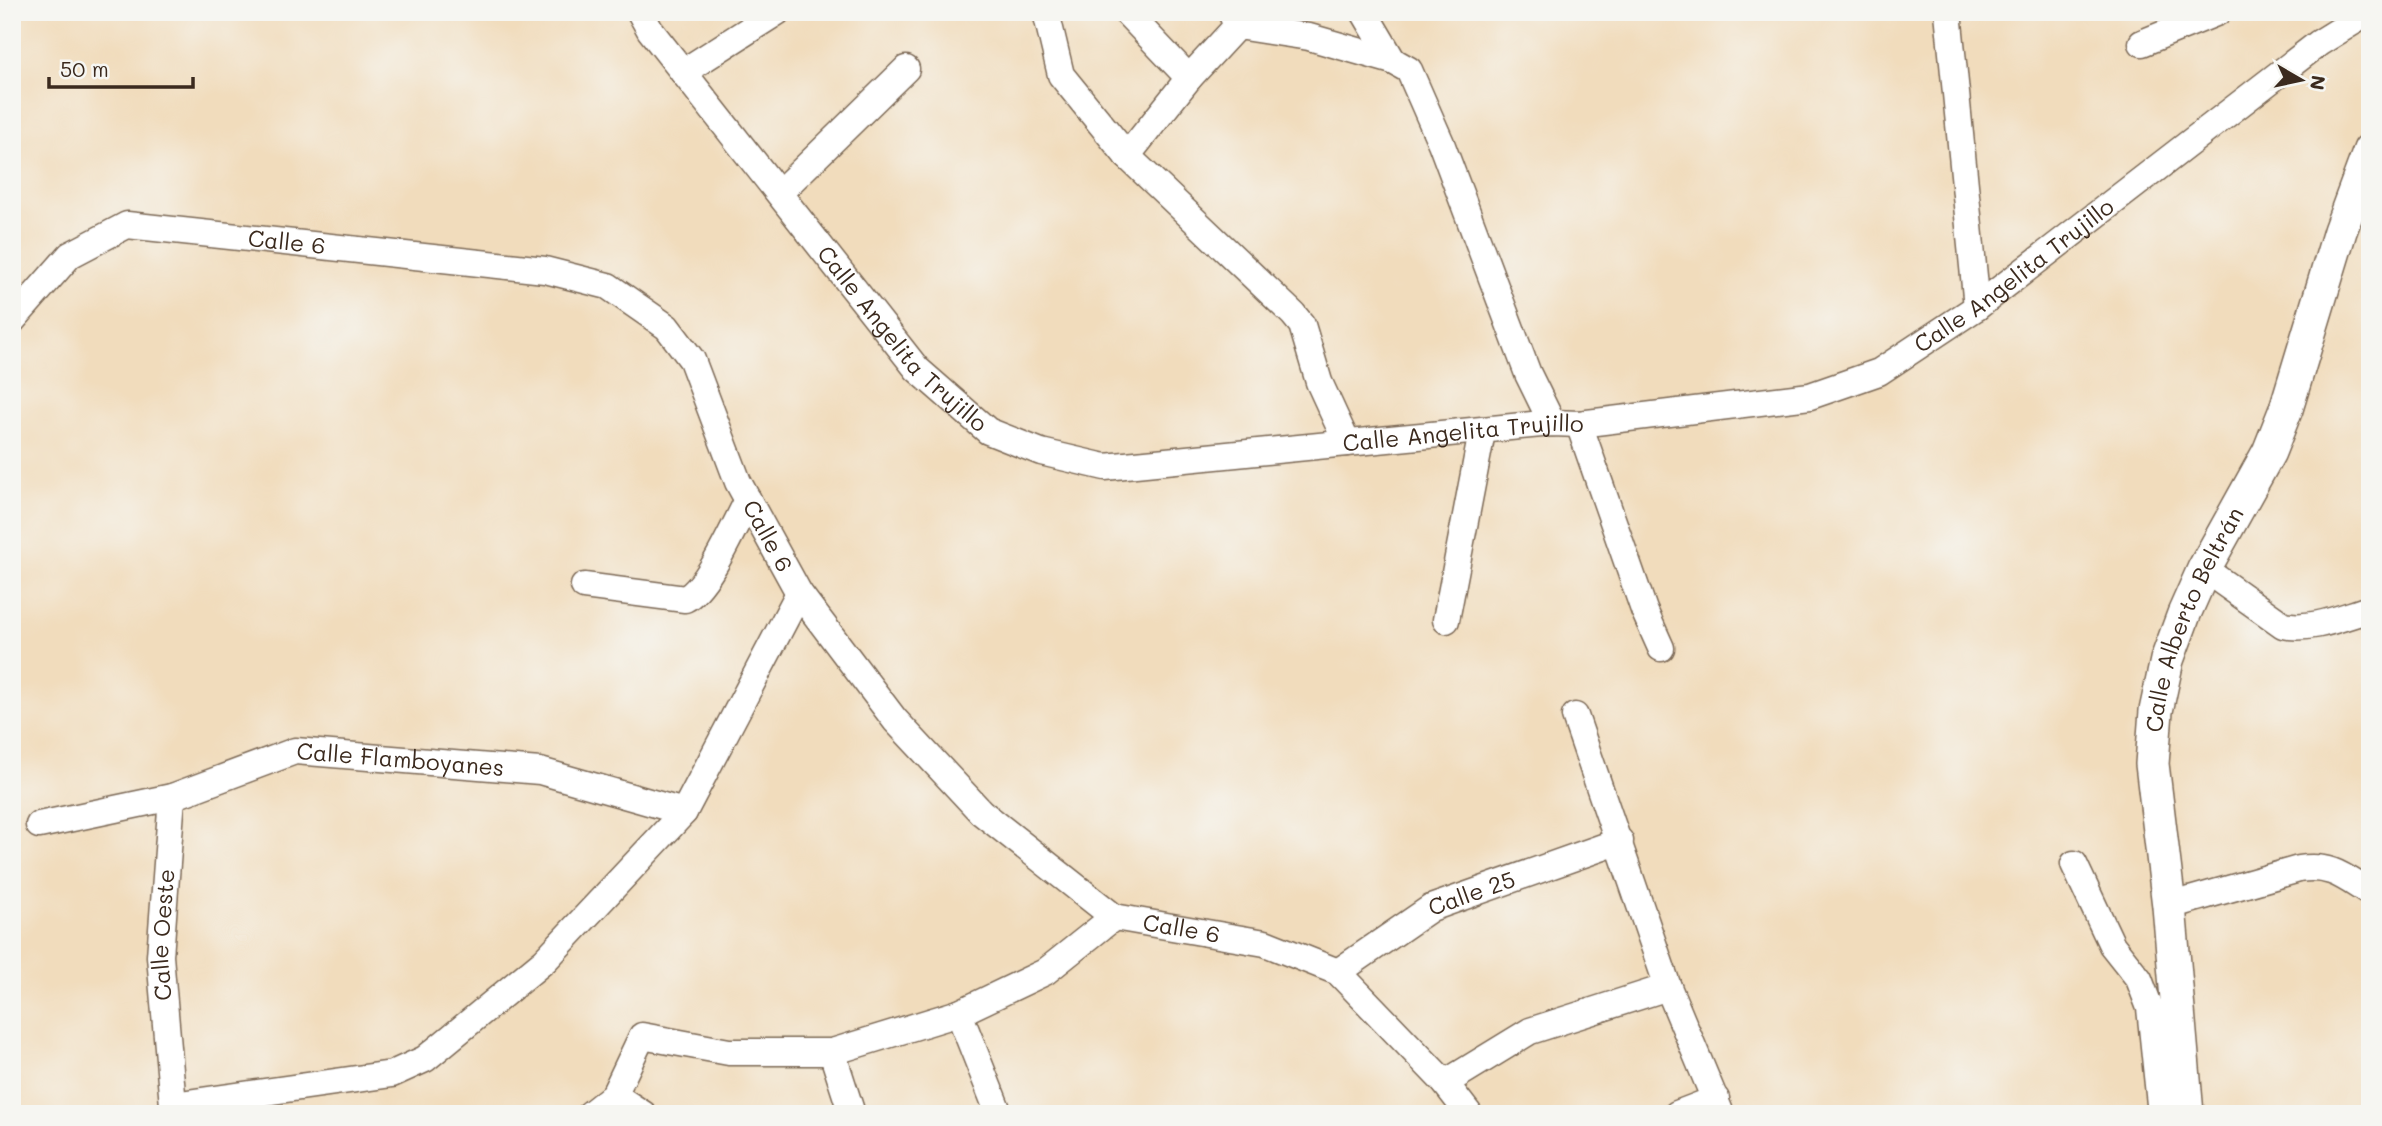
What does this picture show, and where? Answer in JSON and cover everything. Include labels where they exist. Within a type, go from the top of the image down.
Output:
[{"type":"main road","name":"Calle Alberto Beltrán","points":[[2187,1114],[2169,906],[2152,764],[2155,711],[2167,660],[2184,614],[2204,569],[2269,452],[2286,409],[2340,231],[2370,150]]},
{"type":"street","name":"Calle Angelita Trujillo","points":[[640,12],[650,30],[917,369],[988,431],[1041,452],[1105,467],[1552,423],[1580,424],[1810,396],[1879,372],[1977,307],[2319,43],[2369,12]]},
{"type":"street","points":[[683,72],[777,12]]},
{"type":"street","points":[[1046,12],[1061,75],[1127,156],[1293,314],[1302,326],[1319,382],[1347,443]]},
{"type":"street","points":[[1126,12],[1189,78]]},
{"type":"street","points":[[1364,12],[1393,61]]},
{"type":"street","points":[[1948,12],[1977,307]]},
{"type":"street","points":[[2142,43],[2218,12]]},
{"type":"street","points":[[1127,156],[1234,19],[1393,61],[1409,70],[1441,143],[1528,374],[1552,423]]},
{"type":"street","points":[[779,193],[906,69]]},
{"type":"street","name":"Calle 6","points":[[12,321],[70,255],[127,225],[545,270],[608,285],[667,327],[692,360],[738,482],[799,593],[895,720],[981,812],[1114,917],[1265,943],[1338,972],[1445,1083],[1469,1114]]},
{"type":"street","points":[[1580,424],[1644,610],[1661,648]]},
{"type":"street","points":[[1446,620],[1482,432]]},
{"type":"street","points":[[584,586],[685,599],[694,595],[712,569],[748,499]]},
{"type":"street","points":[[2204,569],[2283,625],[2295,628],[2370,609]]},
{"type":"street","points":[[172,1109],[392,1074],[425,1059],[545,960],[684,811],[799,593]]},
{"type":"street","points":[[1574,716],[1620,842],[1668,987],[1719,1107],[1677,1114]]},
{"type":"street","name":"Calle Flamboyanes","points":[[39,825],[172,797],[295,751],[540,771],[684,811]]},
{"type":"street","name":"Calle Oeste","points":[[172,797],[160,956],[172,1109]]},
{"type":"street","name":"Calle 25","points":[[1338,972],[1431,908],[1620,842]]},
{"type":"street","points":[[2074,864],[2112,944],[2139,979],[2146,993],[2150,1008],[2161,1114]]},
{"type":"street","points":[[2169,906],[2316,866],[2333,870],[2370,893]]},
{"type":"street","points":[[590,1114],[614,1095],[642,1036],[729,1052],[832,1052],[959,1013],[1045,972],[1114,917]]},
{"type":"street","points":[[1445,1083],[1530,1031],[1668,987]]},
{"type":"street","points":[[959,1013],[999,1114]]},
{"type":"street","points":[[832,1052],[852,1114]]},
{"type":"street","points":[[614,1095],[643,1114]]}]
